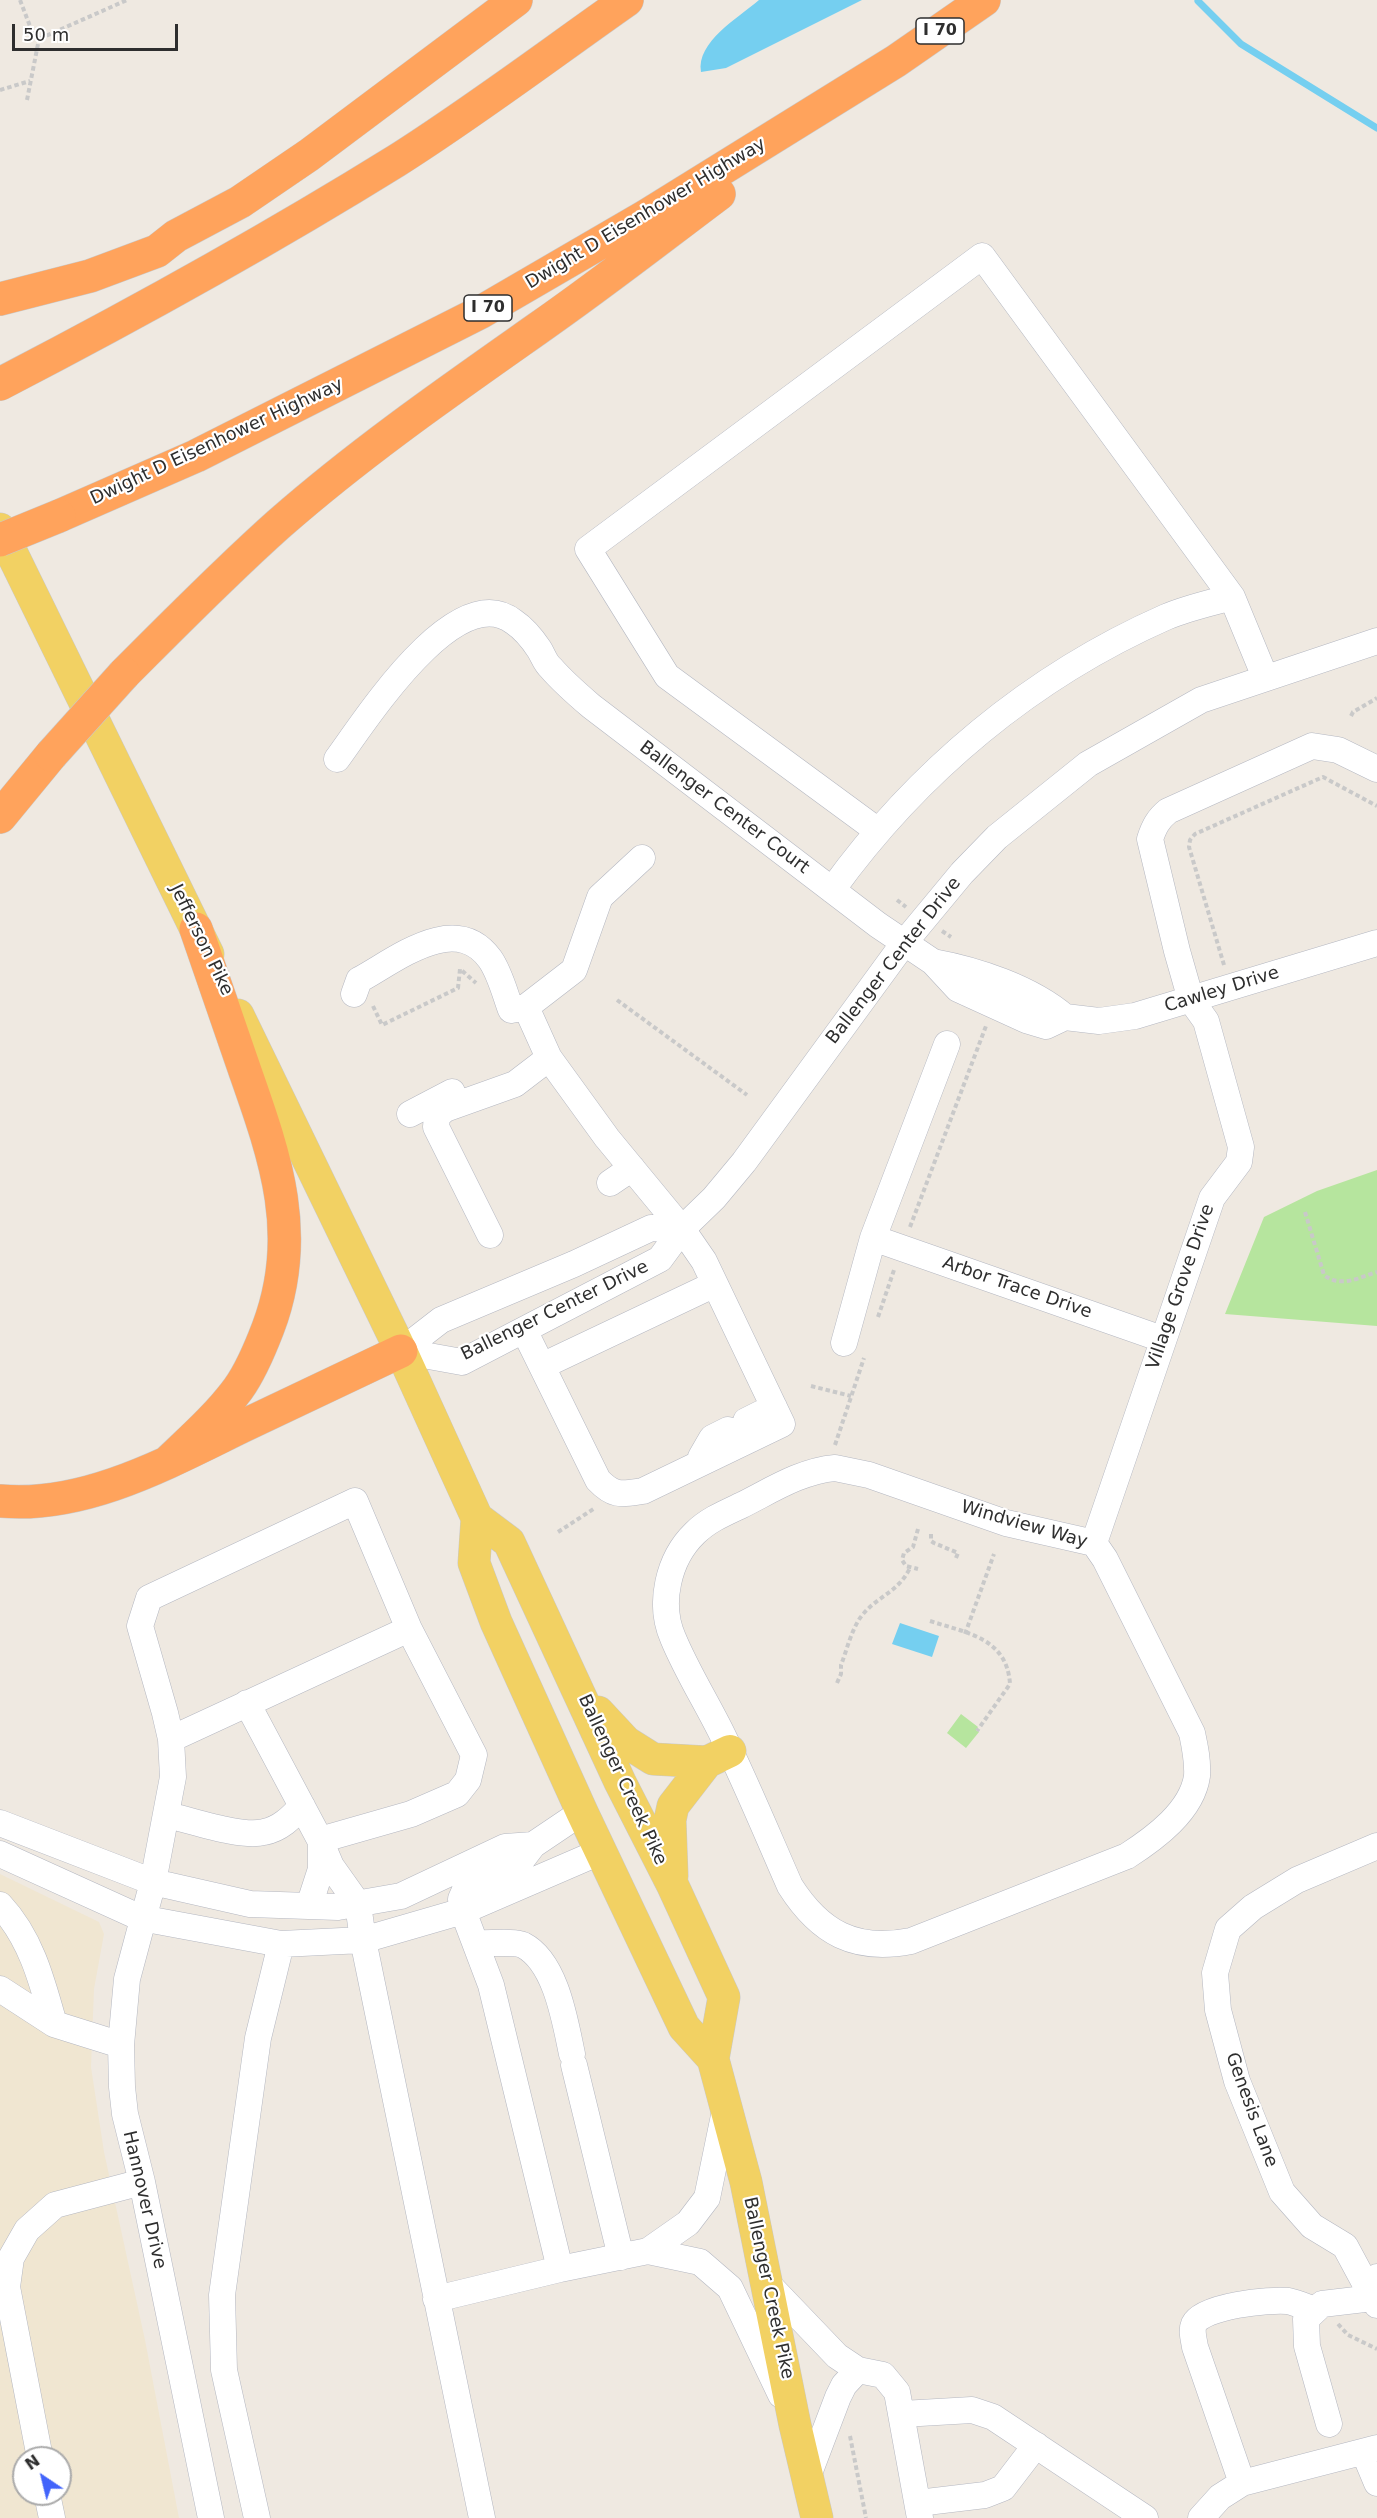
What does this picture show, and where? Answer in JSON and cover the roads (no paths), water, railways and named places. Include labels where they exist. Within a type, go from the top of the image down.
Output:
[{"type":"highway","points":[[0,299],[90,276],[157,251],[176,236],[240,202],[309,155],[516,0]]},
{"type":"highway","points":[[0,384],[120,322],[244,253],[397,160],[498,92],[627,0]]},
{"type":"highway","name":"Dwight D Eisenhower Highway","points":[[0,540],[196,456],[331,390],[481,312],[646,216],[896,61],[984,0]]},
{"type":"highway","points":[[0,817],[51,755],[124,674],[218,579],[281,522],[431,402],[539,328],[896,61]]},
{"type":"highway","points":[[157,251],[183,253],[251,221],[498,92]]},
{"type":"highway","points":[[168,1462],[209,1423],[238,1389],[259,1352],[273,1315],[283,1277],[286,1236],[282,1193],[272,1148],[196,928]]},
{"type":"highway","points":[[0,1501],[48,1500],[102,1488],[168,1462],[400,1351]]},
{"type":"main road","name":"Jefferson Pike","points":[[0,529],[400,1351]]},
{"type":"main road","name":"Ballenger Creek Pike","points":[[400,1351],[477,1518],[508,1542],[581,1694],[620,1782],[673,1886],[724,1996],[713,2059],[746,2182],[795,2425],[817,2518]]},
{"type":"main road","name":"Ballenger Creek Pike","points":[[477,1518],[474,1563],[496,1622],[582,1812],[684,2026],[713,2059]]},
{"type":"main road","points":[[581,1694],[626,1742],[654,1759],[719,1756]]},
{"type":"main road","points":[[673,1886],[670,1820],[673,1806],[719,1756]]},
{"type":"street","points":[[878,831],[667,676],[588,549],[982,256],[1232,597],[1264,677]]},
{"type":"street","points":[[832,890],[878,831],[938,767],[1030,693],[1066,669],[1120,639],[1169,616],[1232,597]]},
{"type":"street","name":"Ballenger Center Court","points":[[337,759],[391,684],[422,649],[451,628],[478,615],[496,612],[514,622],[538,648],[549,667],[591,706],[904,943]]},
{"type":"street","name":"Ballenger Center Drive","points":[[400,1351],[462,1362],[660,1259],[682,1229],[714,1198],[744,1162],[904,943],[962,873],[997,837],[1088,764],[1200,700],[1377,641]]},
{"type":"street","name":"Village Grove Drive","points":[[1094,1543],[1212,1198],[1239,1162],[1241,1147],[1206,1021],[1191,1000],[1150,839],[1158,819],[1168,811],[1312,746],[1338,750],[1377,769]]},
{"type":"street","points":[[354,994],[359,980],[432,940],[453,937],[475,944],[490,959],[511,1010],[526,1007],[574,970],[600,897],[642,858]]},
{"type":"street","name":"Cawley Drive","points":[[904,943],[933,962],[963,968],[1046,1001],[1065,1017],[1099,1021],[1136,1016],[1377,943]]},
{"type":"street","points":[[524,1330],[598,1480],[606,1488],[620,1495],[643,1491],[782,1424],[704,1261],[682,1229],[632,1168],[549,1058],[526,1007]]},
{"type":"street","points":[[844,1343],[873,1238],[947,1044]]},
{"type":"street","points":[[490,1235],[436,1127],[437,1116],[445,1109],[515,1084],[549,1058]]},
{"type":"street","points":[[410,1114],[475,1080],[492,1074],[503,1076],[515,1084]]},
{"type":"street","points":[[610,1183],[632,1168]]},
{"type":"street","name":"Ballenger Center Drive","points":[[400,1351],[441,1320],[574,1264],[651,1228],[682,1229]]},
{"type":"street","name":"Arbor Trace Drive","points":[[873,1238],[1162,1339]]},
{"type":"street","points":[[542,1366],[715,1284]]},
{"type":"street","points":[[696,1465],[712,1438],[774,1407]]},
{"type":"street","name":"Windview Way","points":[[821,1469],[842,1469],[869,1475],[1005,1523],[1094,1543],[1106,1559],[1192,1733],[1197,1761],[1194,1788],[1184,1806],[1157,1834],[1127,1856],[910,1941],[880,1945],[851,1941],[837,1935],[808,1911],[790,1886],[719,1756],[672,1638],[667,1616],[668,1582],[675,1560],[695,1533],[713,1519],[808,1473],[821,1469]]},
{"type":"street","name":"Hannover Drive","points":[[211,2518],[142,2182],[125,2114],[121,2045],[126,1979],[141,1918],[153,1882],[173,1777],[171,1739],[140,1626],[149,1598],[355,1501],[409,1629]]},
{"type":"street","points":[[171,1739],[409,1629],[474,1755],[468,1780],[457,1794],[411,1814],[320,1840]]},
{"type":"street","points":[[247,1703],[320,1840],[331,1866],[358,1904],[363,1940],[482,2518]]},
{"type":"street","points":[[167,1815],[244,1833],[262,1833],[279,1827],[302,1806]]},
{"type":"street","points":[[560,2269],[491,1985],[463,1911],[461,1899],[465,1890],[473,1883],[520,1862],[533,1845],[582,1812]]},
{"type":"street","points":[[0,1823],[153,1882],[250,1904],[338,1907],[401,1896],[505,1847],[533,1845]]},
{"type":"street","points":[[309,1906],[321,1869],[320,1840]]},
{"type":"street","name":"Genesis Lane","points":[[1376,2293],[1346,2246],[1312,2226],[1282,2192],[1237,2081],[1218,2010],[1215,1973],[1228,1929],[1253,1907],[1297,1880],[1377,1846]]},
{"type":"street","points":[[0,1854],[141,1918],[281,1944],[363,1940],[463,1911],[602,1851]]},
{"type":"street","points":[[0,1905],[23,1935],[32,1954],[54,2024]]},
{"type":"street","points":[[476,1943],[521,1944],[540,1958],[549,1974],[564,2018],[621,2257]]},
{"type":"street","points":[[257,2518],[224,2370],[222,2295],[258,2038],[281,1944]]},
{"type":"street","points":[[0,1989],[54,2024],[121,2045]]},
{"type":"street","points":[[648,2252],[688,2223],[707,2198],[726,2106]]},
{"type":"street","points":[[38,2446],[7,2287],[11,2258],[27,2230],[55,2205],[142,2182]]},
{"type":"street","points":[[436,2299],[560,2269],[648,2252],[700,2262],[730,2288],[795,2425]]},
{"type":"street","points":[[768,2284],[837,2356],[858,2370],[883,2375],[891,2382],[897,2392],[902,2414],[919,2511],[979,2507],[985,2495],[1003,2488],[1036,2445]]},
{"type":"street","points":[[1329,2424],[1307,2346],[1306,2319],[1322,2304],[1376,2293]]},
{"type":"street","points":[[1242,2483],[1195,2347],[1192,2332],[1194,2324],[1203,2314],[1263,2301],[1289,2301],[1315,2310]]},
{"type":"street","points":[[808,2476],[838,2397],[844,2385],[858,2370]]},
{"type":"street","points":[[902,2414],[972,2410],[993,2417],[1144,2518]]},
{"type":"street","points":[[1201,2518],[1220,2497],[1242,2483],[1371,2450],[1377,2483]]},
{"type":"water","points":[[759,0],[862,0],[726,68],[701,72],[701,61],[712,41]]},
{"type":"water","points":[[900,1623],[939,1636],[932,1657],[892,1644]]},
{"type":"waterway","points":[[1198,1],[1241,44],[1377,128]]}]
